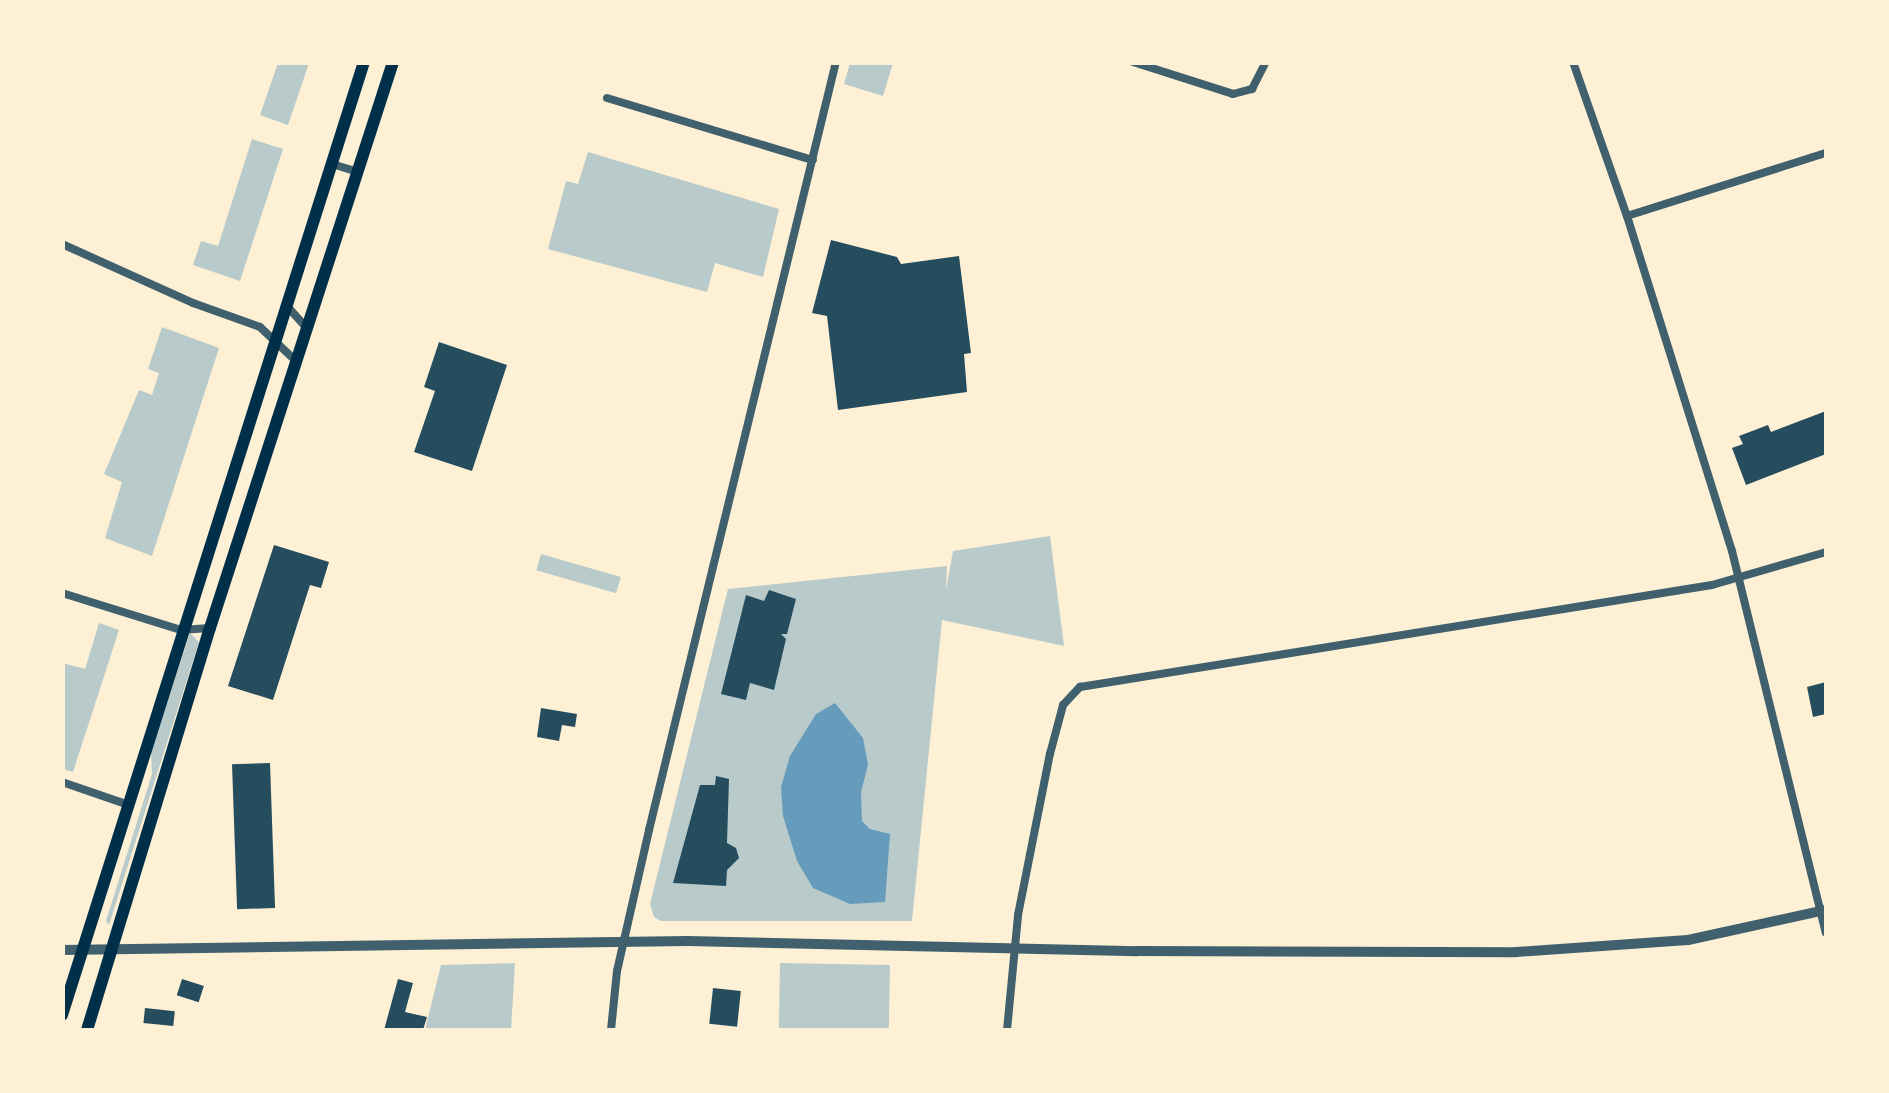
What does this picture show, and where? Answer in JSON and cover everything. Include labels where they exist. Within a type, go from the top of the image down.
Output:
[{"type":"main road","points":[[62,1014],[364,62]]},
{"type":"main road","points":[[87,1030],[210,628],[394,62]]},
{"type":"street","points":[[611,1030],[624,941],[836,62]]},
{"type":"street","points":[[1132,62],[1233,94],[1252,89],[1266,62]]},
{"type":"street","points":[[1572,62],[1627,216],[1739,578],[1825,912],[1826,933]]},
{"type":"street","points":[[607,98],[812,160]]},
{"type":"street","points":[[1627,216],[1826,153]]},
{"type":"street","points":[[332,164],[358,172]]},
{"type":"street","points":[[62,244],[276,337],[296,360]]},
{"type":"street","points":[[286,306],[307,328]]},
{"type":"street","points":[[1007,1030],[1014,947],[1059,715],[1068,695],[1080,687],[1739,578],[1826,552]]},
{"type":"street","points":[[62,593],[181,630],[210,628]]},
{"type":"street","points":[[62,782],[126,804]]},
{"type":"street","points":[[62,950],[624,941],[1561,951],[1688,940],[1825,912]]},
{"type":"shaded area","points":[[278,63],[309,63],[288,125],[260,115]]},
{"type":"shaded area","points":[[850,63],[893,63],[883,96],[844,84]]},
{"type":"shaded area","points":[[252,139],[283,149],[240,281],[193,265],[201,241],[218,246]]},
{"type":"shaded area","points":[[588,152],[779,209],[763,277],[715,263],[707,292],[548,249],[566,181],[578,184]]},
{"type":"shaded area","points":[[162,327],[219,348],[152,556],[105,538],[122,482],[104,474],[139,390],[152,395],[159,373],[148,369]]},
{"type":"shaded area","points":[[1050,536],[1064,646],[942,620],[912,921],[661,921],[654,917],[650,904],[728,589],[947,566],[946,590],[953,551]]},
{"type":"shaded area","points":[[541,554],[621,577],[616,593],[536,570]]},
{"type":"shaded area","points":[[99,623],[119,630],[73,772],[63,769],[63,663],[85,669]]},
{"type":"shaded area","points":[[190,633],[199,642],[109,925],[106,921],[152,774],[151,752]]},
{"type":"shaded area","points":[[515,963],[511,1030],[425,1030],[441,965]]},
{"type":"shaded area","points":[[780,963],[890,965],[889,1030],[779,1030]]},
{"type":"water","points":[[835,703],[863,738],[868,765],[861,792],[862,821],[870,829],[890,834],[885,902],[850,904],[813,888],[797,861],[783,816],[781,787],[790,756],[816,714]]},
{"type":"building","points":[[831,240],[897,257],[901,264],[959,256],[971,353],[964,354],[967,392],[838,410],[827,316],[812,313]]},
{"type":"building","points":[[439,342],[507,365],[472,471],[414,452],[435,391],[424,387]]},
{"type":"building","points":[[1826,411],[1826,454],[1746,485],[1732,448],[1743,444],[1739,436],[1768,425],[1771,432]]},
{"type":"building","points":[[274,545],[329,562],[321,588],[310,585],[273,700],[228,686]]},
{"type":"building","points":[[769,590],[796,599],[787,634],[781,634],[786,639],[774,690],[750,683],[746,700],[721,694],[746,595],[764,601]]},
{"type":"building","points":[[1826,682],[1826,714],[1813,717],[1807,687]]},
{"type":"building","points":[[541,708],[577,714],[575,727],[562,725],[559,741],[537,737]]},
{"type":"building","points":[[270,763],[275,908],[237,909],[232,764]]},
{"type":"building","points":[[716,776],[729,779],[727,843],[736,848],[739,858],[727,870],[726,886],[673,883],[700,785],[715,785]]},
{"type":"building","points":[[182,979],[204,986],[199,1002],[177,995]]},
{"type":"building","points":[[398,979],[413,983],[405,1012],[427,1017],[423,1030],[384,1030]]},
{"type":"building","points":[[713,988],[741,991],[737,1027],[709,1024]]},
{"type":"building","points":[[145,1008],[175,1011],[173,1026],[143,1023]]}]
